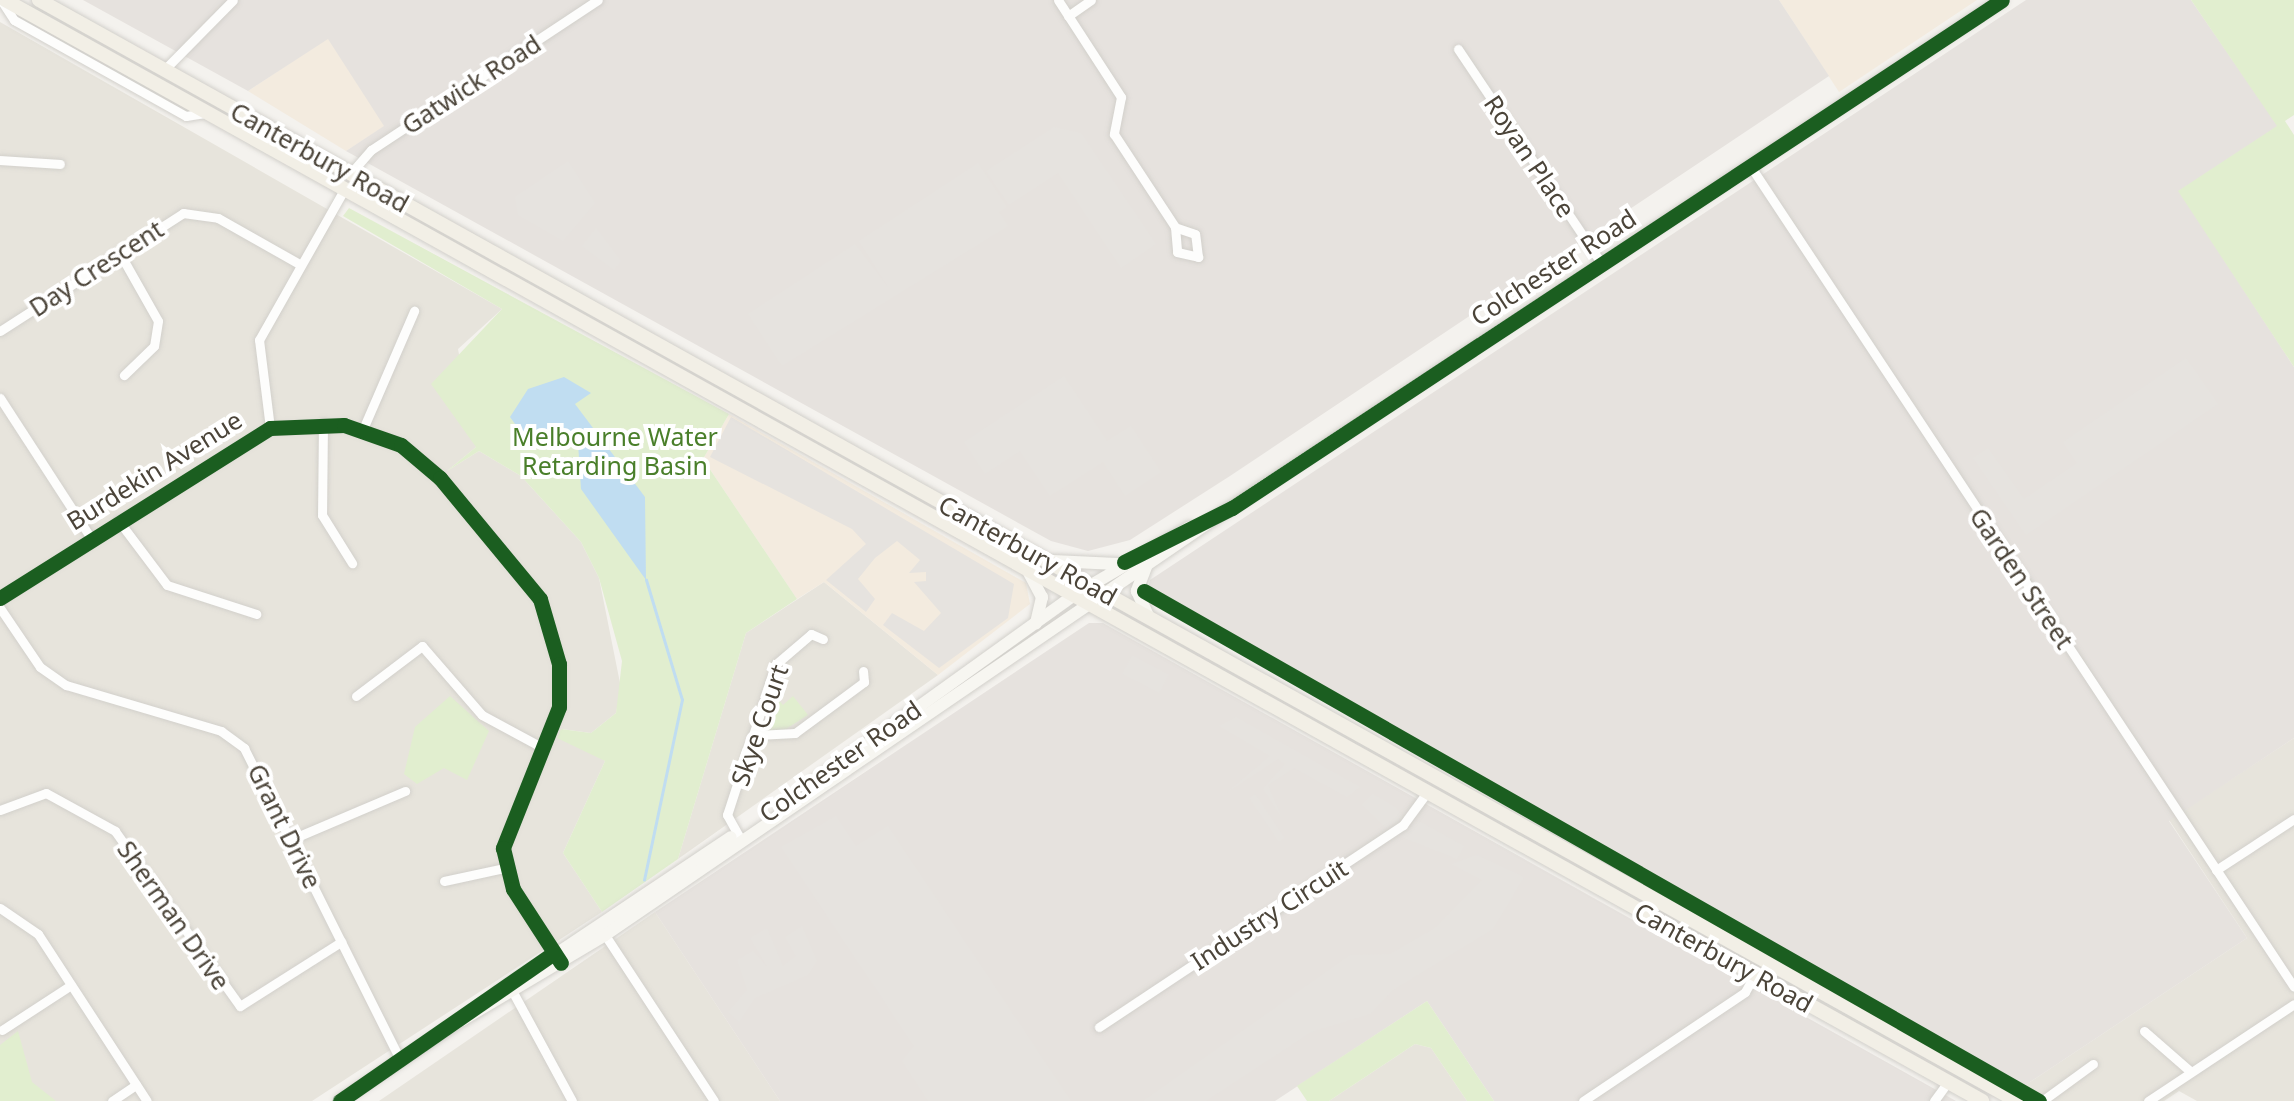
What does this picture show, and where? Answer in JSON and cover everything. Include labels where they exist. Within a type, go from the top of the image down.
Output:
[{"type":"main road","name":"Canterbury Road","points":[[3,0],[344,190],[811,431],[1046,558],[2017,1101]]},
{"type":"main road","name":"Canterbury Road","points":[[39,0],[350,174],[802,446],[1076,594],[1982,1101]]},
{"type":"main road","name":"Colchester Road","points":[[340,1101],[2002,0]]},
{"type":"main road","points":[[156,84],[164,70]]},
{"type":"main road","points":[[344,190],[350,174]]},
{"type":"main road","points":[[928,516],[937,499]]},
{"type":"main road","name":"Colchester Road","points":[[738,837],[1076,594],[1124,562],[1224,512]]},
{"type":"main road","points":[[1046,558],[1124,562]]},
{"type":"main road","points":[[1148,565],[1137,584],[1148,616]]},
{"type":"main road","points":[[1024,566],[1042,597],[1036,623]]},
{"type":"main road","points":[[1675,929],[1683,914]]},
{"type":"main road","points":[[1948,1082],[1958,1068]]},
{"type":"street","name":"Canterbury Road","points":[[3,0],[14,20],[186,116],[208,113]]},
{"type":"street","points":[[164,70],[233,0]]},
{"type":"street","name":"Gatwick Road","points":[[350,174],[371,150],[598,0]]},
{"type":"street","points":[[1058,0],[1120,97],[1114,134],[1175,227]]},
{"type":"street","points":[[1068,16],[1091,0]]},
{"type":"street","name":"Royan Place","points":[[1458,49],[1602,264]]},
{"type":"street","points":[[0,160],[60,164]]},
{"type":"street","name":"Garden Street","points":[[1752,167],[2294,987]]},
{"type":"street","points":[[270,428],[260,340],[344,190]]},
{"type":"street","name":"Day Crescent","points":[[0,331],[119,252],[192,212],[302,265]]},
{"type":"street","points":[[119,252],[158,322],[154,346],[124,375]]},
{"type":"street","points":[[363,430],[414,311]]},
{"type":"street","points":[[0,398],[92,538]]},
{"type":"street","points":[[323,423],[322,515],[352,562]]},
{"type":"street","name":"Burdekin Avenue","points":[[0,598],[118,520],[270,428],[323,423],[363,430],[426,463],[534,586],[561,686],[543,748],[505,831],[504,868]]},
{"type":"street","points":[[802,446],[811,431]]},
{"type":"street","points":[[118,520],[167,585],[256,614]]},
{"type":"street","name":"Grant Drive","points":[[0,608],[40,667],[66,686],[221,732],[244,748],[400,1060]]},
{"type":"street","name":"Skye Court","points":[[738,837],[727,816],[779,658],[811,634],[823,640]]},
{"type":"street","points":[[356,696],[422,646],[482,715],[543,748]]},
{"type":"street","points":[[756,735],[788,737],[864,675]]},
{"type":"street","points":[[292,839],[405,791]]},
{"type":"street","name":"Industry Circuit","points":[[1099,1027],[1403,825],[1428,791]]},
{"type":"street","name":"Sherman Drive","points":[[0,810],[46,793],[115,831],[240,1006],[341,942]]},
{"type":"street","points":[[2216,870],[2294,819]]},
{"type":"street","points":[[444,881],[504,868],[558,958]]},
{"type":"street","points":[[0,908],[30,924],[147,1101]]},
{"type":"street","points":[[602,930],[714,1101]]},
{"type":"street","points":[[1583,1101],[1745,992],[1755,974]]},
{"type":"street","points":[[2,1030],[71,985]]},
{"type":"street","points":[[511,989],[572,1101]]},
{"type":"street","points":[[2148,1101],[2294,1004]]},
{"type":"street","points":[[2144,1030],[2192,1072]]},
{"type":"street","points":[[2042,1101],[2092,1064]]},
{"type":"street","points":[[1934,1101],[1948,1082]]},
{"type":"street","points":[[112,1101],[136,1085]]},
{"type":"shaded area","points":[[83,0],[1779,0],[1829,76],[1230,476],[1130,540],[1088,551],[1051,541],[346,151],[384,126],[328,39],[248,91]]},
{"type":"shaded area","points":[[1779,0],[1977,0],[1839,92]]},
{"type":"shaded area","points":[[2026,0],[2191,0],[2278,126],[2179,191],[2294,367],[2294,738],[2169,821],[2247,938],[2024,1086],[1147,592],[1150,580]]},
{"type":"shaded area","points":[[0,22],[502,309],[458,349],[476,447],[447,471],[479,451],[521,476],[581,542],[599,578],[621,688],[616,713],[591,733],[562,729],[605,761],[563,853],[602,912],[312,1101],[0,1101]]},
{"type":"shaded area","points":[[328,38],[385,126],[346,151],[248,91]]},
{"type":"shaded area","points":[[1054,127],[1081,133],[1156,244],[1121,268],[1058,173],[1009,205],[986,171]]},
{"type":"shaded area","points":[[568,161],[595,203],[563,241],[518,215],[515,197]]},
{"type":"shaded area","points":[[978,163],[1007,207],[999,212],[1008,226],[782,366],[748,314],[855,244],[888,287],[859,241]]},
{"type":"shaded area","points":[[596,228],[621,261],[614,270],[582,246]]},
{"type":"shaded area","points":[[2186,358],[2218,404],[2026,535],[1973,458],[1988,448],[2024,499],[2077,463],[2063,442]]},
{"type":"shaded area","points":[[1064,376],[1107,441],[1131,426],[1161,472],[1125,496],[1103,462],[1050,496],[1020,451],[985,474],[964,442]]},
{"type":"shaded area","points":[[729,414],[1026,583],[1030,604],[938,675],[824,582],[797,599],[703,459]]},
{"type":"shaded area","points":[[731,417],[1014,584],[1008,618],[939,668],[883,625],[892,613],[924,631],[941,613],[914,582],[926,581],[926,572],[909,573],[920,560],[897,541],[875,558],[858,579],[875,599],[866,612],[826,580],[866,544],[852,529],[710,457]]},
{"type":"shaded area","points":[[824,582],[938,675],[678,859],[746,633]]},
{"type":"shaded area","points":[[1089,623],[1103,623],[1956,1101],[1494,1101],[1427,1001],[1275,1101],[780,1101],[655,912]]},
{"type":"shaded area","points":[[1132,655],[1169,675],[1159,693],[1122,674]]},
{"type":"shaded area","points":[[1236,717],[1360,787],[1347,797],[1294,768],[1268,785],[1282,818],[1263,789],[1285,764],[1278,759],[1226,793],[1270,756],[1219,726]]},
{"type":"shaded area","points":[[2294,738],[2294,1101],[2197,1101],[2179,1091],[2164,1101],[2052,1101],[2024,1086],[2247,938],[2169,820]]},
{"type":"shaded area","points":[[1255,794],[1285,838],[1279,842],[1249,798]]},
{"type":"shaded area","points":[[1373,794],[1404,817],[1386,828],[1362,805]]},
{"type":"shaded area","points":[[836,816],[856,846],[888,826],[1071,1101],[928,1101],[902,1061],[914,1046],[781,847]]},
{"type":"shaded area","points":[[1419,821],[1464,846],[1457,859],[1399,836]]},
{"type":"shaded area","points":[[1477,855],[1524,877],[1493,929],[1393,990],[1370,1014],[1311,1032],[1206,1101],[1143,1101],[1350,955],[1390,954],[1435,928],[1482,880],[1451,864]]},
{"type":"shaded area","points":[[655,912],[780,1101],[379,1101]]},
{"type":"shaded area","points":[[802,926],[817,961],[808,975],[755,998],[739,1022],[728,1012],[747,990],[737,960],[753,951],[768,968],[750,938],[767,928],[783,966],[796,956],[785,937]]},
{"type":"shaded area","points":[[1415,1044],[1431,1048],[1467,1101],[1329,1101]]},
{"type":"green space","points":[[2191,0],[2294,0],[2294,115],[2285,121],[2294,135],[2294,367],[2178,191],[2277,126]]},
{"type":"green space","name":"Melbourne Water Retarding Basin","points":[[349,208],[729,414],[703,459],[797,599],[746,633],[678,859],[602,912],[563,853],[605,761],[557,738],[561,729],[591,733],[616,713],[622,661],[599,578],[581,542],[521,476],[479,451],[447,471],[476,447],[431,384],[502,309],[343,216]]},
{"type":"green space","points":[[774,695],[783,705],[793,696],[808,715],[778,734],[763,731]]},
{"type":"green space","points":[[450,696],[489,731],[467,780],[444,768],[417,784],[404,774],[415,727]]},
{"type":"green space","points":[[1427,1001],[1494,1101],[1467,1101],[1431,1048],[1415,1044],[1329,1101],[1307,1101],[1297,1086]]},
{"type":"green space","points":[[18,1031],[32,1082],[56,1101],[0,1101],[0,1045]]},
{"type":"water","points":[[564,377],[591,393],[575,404],[645,497],[646,580],[581,489],[578,443],[567,432],[531,446],[510,417],[528,389]]},
{"type":"waterway","points":[[644,880],[682,700],[646,580]]},
{"type":"cycle path","points":[[1124,562],[1232,508],[2002,0]]},
{"type":"cycle path","points":[[0,598],[270,428],[344,425],[401,445],[440,478],[540,599],[559,664],[559,707],[503,848],[513,889],[561,963]]},
{"type":"cycle path","points":[[1144,591],[2039,1101]]},
{"type":"cycle path","points":[[340,1101],[554,953]]}]
